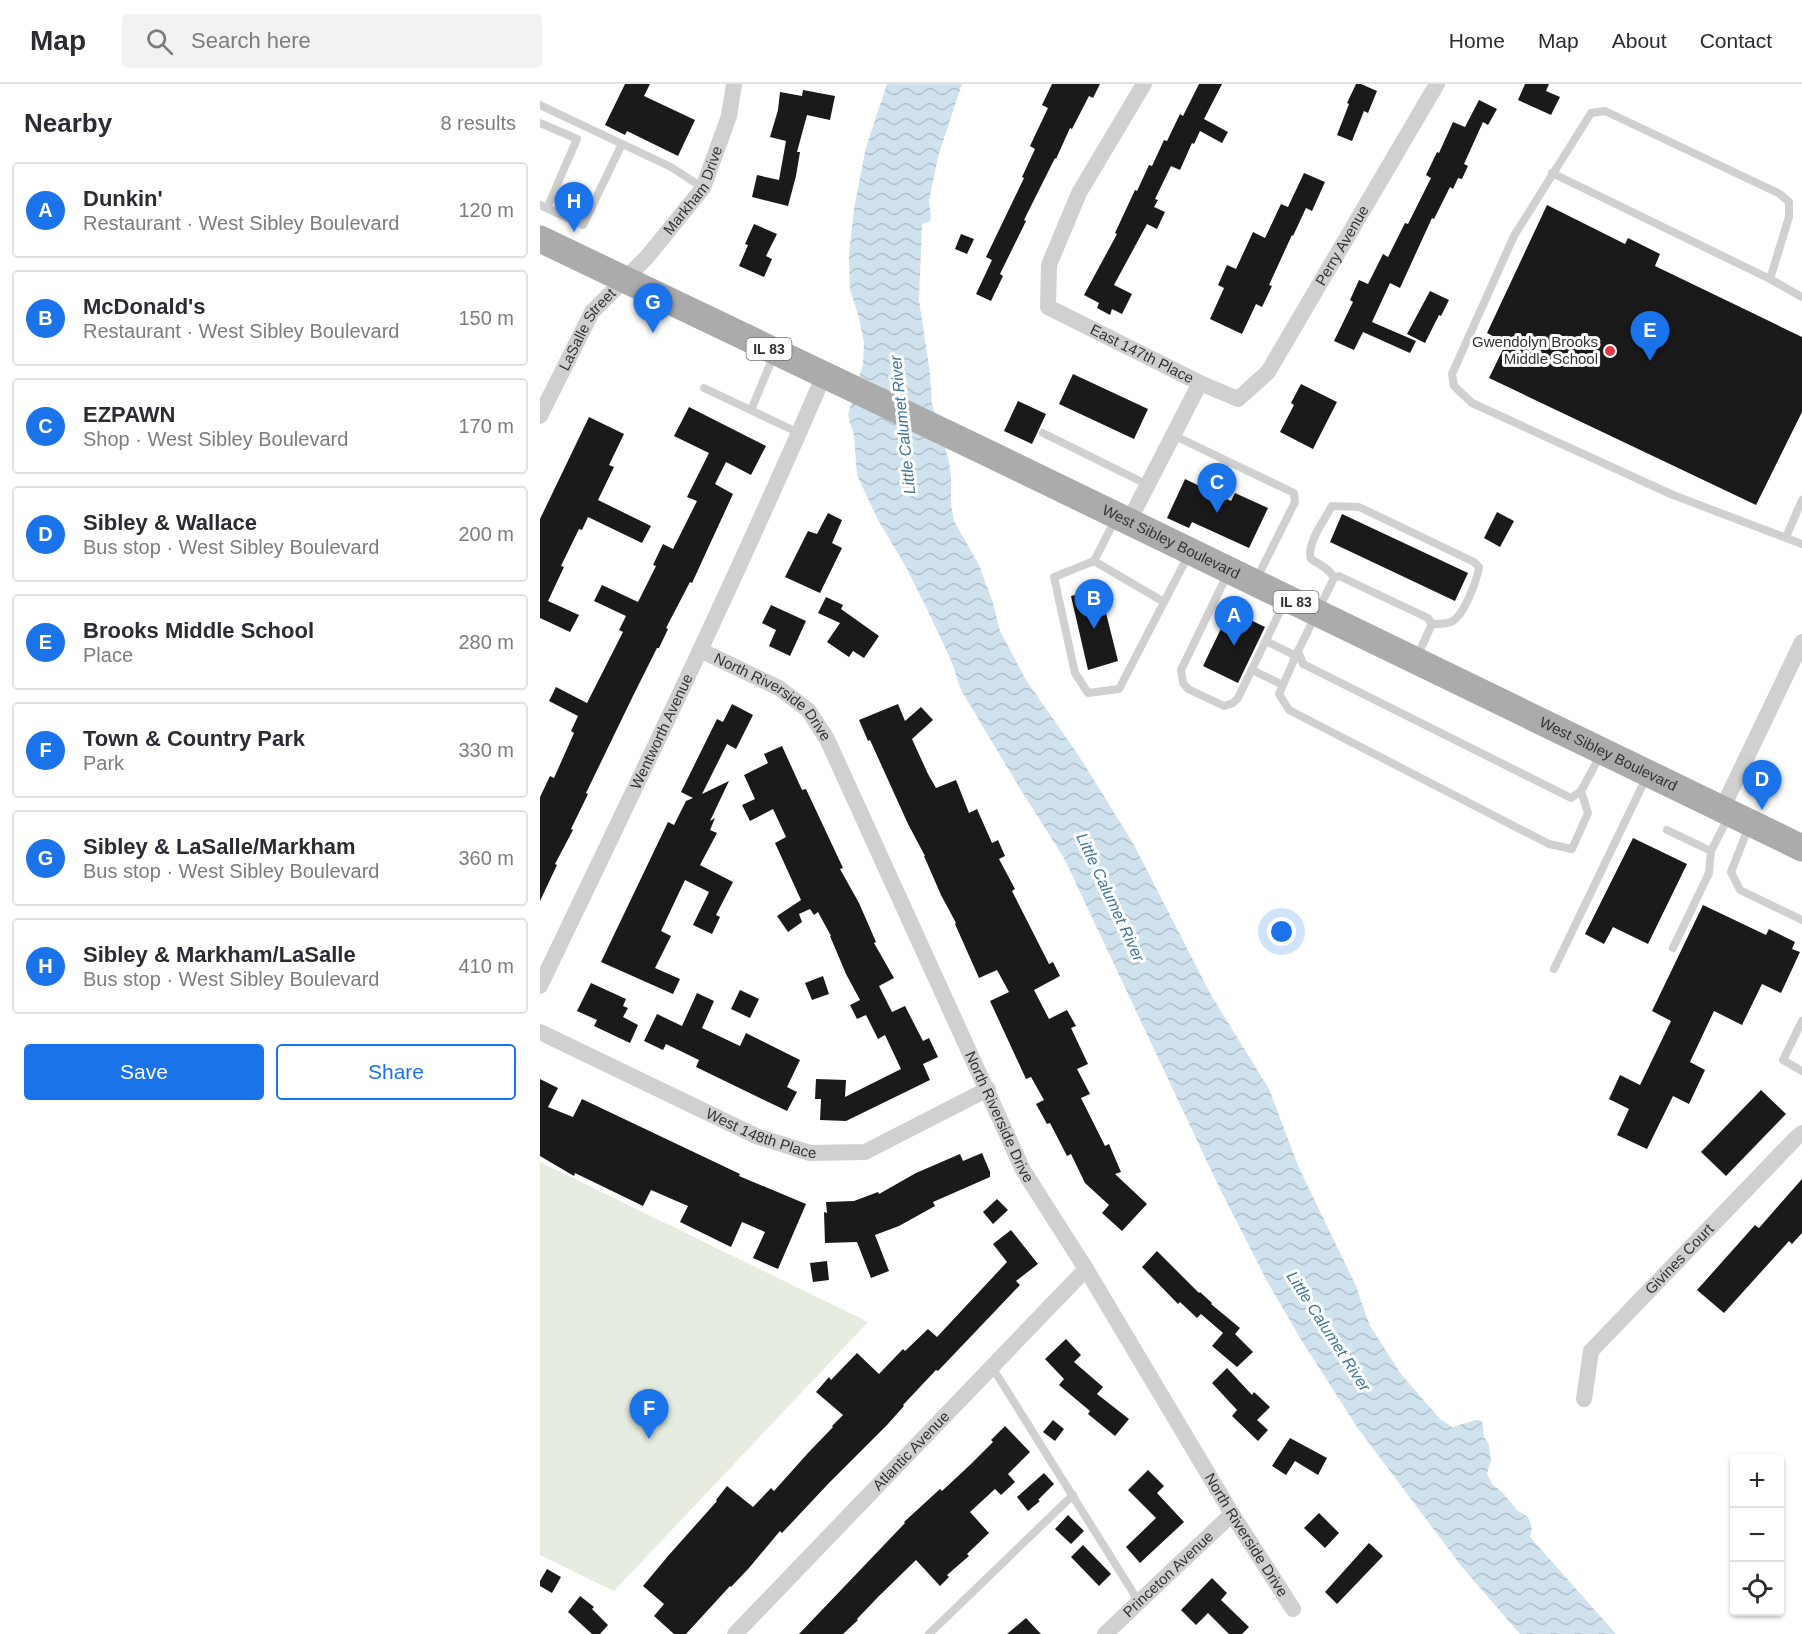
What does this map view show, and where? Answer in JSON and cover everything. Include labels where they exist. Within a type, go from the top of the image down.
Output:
[{"type":"main road","name":"West Sibley Boulevard","points":[[540,239],[1191,551],[1802,848]]},
{"type":"street","name":"Markham Drive","points":[[623,279],[647,256],[703,188],[729,116],[734,84]]},
{"type":"street","name":"East 147th Place","points":[[1144,84],[1079,193],[1049,265],[1048,307],[1200,383],[1238,399]]},
{"type":"street","name":"Perry Avenue","points":[[1238,399],[1268,372],[1437,84]]},
{"type":"street","name":"LaSalle Street","points":[[540,416],[592,312],[623,279]]},
{"type":"street","name":"Wentworth Avenue","points":[[540,986],[700,650],[799,433],[830,378]]},
{"type":"street","points":[[1123,519],[1148,485],[1200,383]]},
{"type":"street","points":[[1734,815],[1802,642]]},
{"type":"street","name":"North Riverside Drive","points":[[700,650],[779,688],[808,710],[827,739],[1023,1170],[1086,1269],[1232,1514],[1293,1609]]},
{"type":"street","name":"West 148th Place","points":[[540,1032],[756,1136],[810,1153],[866,1152],[988,1089]]},
{"type":"street","name":"Givines Court","points":[[1584,1399],[1591,1351],[1802,1133]]},
{"type":"street","name":"Atlantic Avenue","points":[[735,1634],[1086,1269]]},
{"type":"street","name":"Princeton Avenue","points":[[1105,1634],[1232,1514]]},
{"type":"lane","points":[[540,105],[671,167],[703,188]]},
{"type":"lane","points":[[1770,279],[1789,217],[1789,202],[1780,194],[1605,111],[1591,113],[1552,173],[1509,247],[1452,374],[1454,386],[1472,403],[1482,408],[1673,495],[1802,544]]},
{"type":"lane","points":[[540,123],[577,140],[543,206],[582,225],[622,144]]},
{"type":"lane","points":[[1552,173],[1770,279],[1802,297]]},
{"type":"lane","points":[[751,410],[775,352]]},
{"type":"lane","points":[[704,388],[799,433]]},
{"type":"lane","points":[[1043,433],[1148,485]]},
{"type":"lane","points":[[1173,435],[1294,493],[1295,502],[1255,582]]},
{"type":"lane","points":[[1786,537],[1802,500]]},
{"type":"lane","points":[[1334,578],[1333,574],[1311,559],[1309,555],[1317,532],[1332,506],[1359,507],[1474,562],[1479,567],[1478,577],[1459,616],[1451,622],[1432,624]]},
{"type":"lane","points":[[1123,519],[1094,561],[1054,577],[1075,673],[1088,693],[1119,689],[1191,551]]},
{"type":"lane","points":[[1094,561],[1164,602]]},
{"type":"lane","points":[[1229,570],[1181,670],[1183,683],[1188,689],[1224,706],[1233,703],[1238,698],[1287,598]]},
{"type":"lane","points":[[1432,624],[1428,618],[1339,576],[1334,578],[1279,694],[1288,710],[1549,844],[1572,849],[1588,813],[1581,791]]},
{"type":"lane","points":[[1416,660],[1432,624]]},
{"type":"lane","points":[[1266,641],[1297,653],[1303,664],[1571,798],[1581,791],[1603,751]]},
{"type":"lane","points":[[1251,670],[1283,685]]},
{"type":"lane","points":[[1554,969],[1648,773]]},
{"type":"lane","points":[[1672,948],[1709,873],[1711,851],[1734,815]]},
{"type":"lane","points":[[1734,815],[1731,872],[1740,890],[1802,920]]},
{"type":"lane","points":[[1667,830],[1711,851]]},
{"type":"lane","points":[[1802,1021],[1783,1060],[1802,1071]]},
{"type":"lane","points":[[992,1366],[1139,1602]]},
{"type":"lane","points":[[929,1634],[1073,1495]]},
{"type":"shaded area","points":[[540,1162],[868,1322],[614,1591],[540,1555]]},
{"type":"water","name":"Little Calumet River","points":[[887,84],[962,84],[939,153],[929,200],[930,221],[922,224],[919,300],[930,373],[932,404],[949,461],[954,521],[979,565],[993,603],[1000,631],[1026,680],[1079,756],[1133,843],[1211,995],[1269,1089],[1299,1168],[1356,1286],[1370,1326],[1401,1374],[1440,1419],[1452,1427],[1476,1420],[1482,1421],[1491,1461],[1487,1473],[1492,1484],[1517,1510],[1528,1517],[1532,1528],[1530,1537],[1616,1634],[1520,1634],[1462,1567],[1357,1427],[1300,1338],[1267,1281],[1218,1185],[1064,858],[961,690],[951,660],[927,609],[906,567],[878,520],[857,475],[854,436],[848,415],[863,364],[864,343],[850,289],[849,254],[854,209],[866,147]]},
{"type":"building","points":[[625,84],[650,84],[644,96],[695,120],[678,156],[627,131],[625,135],[605,125]]},
{"type":"building","points":[[1052,84],[1100,84],[1093,98],[1089,96],[1072,129],[1070,128],[1024,220],[1026,221],[1000,274],[1003,276],[991,301],[976,294],[992,260],[986,257],[1024,178],[1022,177],[1035,149],[1030,146],[1048,108],[1042,105]]},
{"type":"building","points":[[1199,84],[1222,84],[1204,119],[1228,132],[1222,143],[1200,131],[1180,170],[1171,166],[1155,199],[1158,200],[1154,207],[1165,212],[1157,229],[1147,224],[1114,285],[1132,294],[1122,314],[1112,309],[1110,315],[1097,308],[1099,303],[1084,295],[1117,234],[1115,233],[1135,190],[1137,191],[1149,165],[1152,166],[1164,140],[1167,141],[1180,114],[1183,116]]},
{"type":"building","points":[[1356,84],[1377,91],[1368,113],[1364,111],[1352,141],[1337,135],[1349,104],[1347,103]]},
{"type":"building","points":[[1525,84],[1549,84],[1546,91],[1560,97],[1551,115],[1518,100]]},
{"type":"building","points":[[803,90],[835,96],[830,120],[807,115],[797,152],[800,152],[788,206],[752,197],[757,175],[779,180],[786,141],[770,137],[778,110],[780,92],[802,96]]},
{"type":"building","points":[[1479,100],[1497,109],[1488,125],[1483,122],[1464,164],[1468,166],[1462,179],[1458,178],[1453,189],[1450,187],[1434,219],[1432,218],[1400,288],[1390,283],[1372,322],[1416,341],[1410,353],[1363,332],[1354,350],[1334,341],[1353,302],[1350,300],[1359,280],[1368,284],[1383,254],[1388,257],[1405,223],[1408,224],[1431,178],[1426,175],[1453,122],[1465,127]]},
{"type":"building","points":[[1304,173],[1325,182],[1312,211],[1306,208],[1292,235],[1269,285],[1272,286],[1262,307],[1256,304],[1242,334],[1210,319],[1224,288],[1218,285],[1227,265],[1236,269],[1253,232],[1265,238],[1281,204],[1288,207]]},
{"type":"building","points":[[1547,205],[1625,244],[1628,238],[1660,254],[1655,266],[1802,337],[1802,412],[1756,505],[1489,378],[1506,343],[1487,333]]},
{"type":"building","points":[[754,224],[777,234],[766,256],[772,259],[764,277],[739,266]]},
{"type":"building","points":[[961,234],[974,239],[967,254],[955,249]]},
{"type":"building","points":[[1430,291],[1449,300],[1425,343],[1407,334]]},
{"type":"building","points":[[1073,374],[1148,409],[1134,439],[1059,404]]},
{"type":"building","points":[[1301,384],[1337,402],[1313,449],[1280,432],[1294,405],[1291,403]]},
{"type":"building","points":[[1018,401],[1046,414],[1032,444],[1004,431]]},
{"type":"building","points":[[689,407],[766,446],[751,475],[726,462],[715,484],[733,494],[692,583],[690,582],[666,628],[668,629],[659,648],[586,793],[588,794],[571,829],[573,830],[555,864],[557,865],[540,901],[540,797],[550,776],[554,778],[574,733],[571,731],[578,716],[549,701],[556,687],[587,703],[623,632],[619,630],[626,616],[594,601],[602,585],[638,602],[656,566],[653,565],[663,544],[673,549],[697,501],[687,497],[709,453],[674,436]]},
{"type":"building","points":[[589,417],[624,434],[609,465],[614,467],[598,500],[651,526],[642,543],[588,517],[582,530],[579,529],[561,566],[564,567],[548,601],[579,615],[570,632],[540,618],[540,519]]},
{"type":"building","points":[[1185,479],[1231,501],[1235,493],[1268,508],[1249,548],[1192,522],[1189,528],[1167,518]]},
{"type":"building","points":[[1497,512],[1514,521],[1500,547],[1484,538]]},
{"type":"building","points":[[828,513],[842,520],[832,543],[842,548],[820,593],[785,577],[808,531],[817,534]]},
{"type":"building","points":[[1342,514],[1468,573],[1455,601],[1330,542]]},
{"type":"building","points":[[1100,589],[1118,661],[1088,670],[1071,596]]},
{"type":"building","points":[[826,597],[843,605],[841,609],[879,636],[864,658],[853,651],[849,657],[827,642],[840,623],[818,613]]},
{"type":"building","points":[[771,605],[806,621],[790,656],[769,646],[776,630],[762,623]]},
{"type":"building","points":[[1230,610],[1265,627],[1238,683],[1203,666]]},
{"type":"building","points":[[732,704],[753,715],[736,749],[727,744],[702,794],[729,781],[710,821],[715,818],[710,830],[717,833],[700,865],[733,882],[716,915],[720,917],[712,934],[693,925],[709,892],[685,880],[661,931],[671,936],[655,968],[680,979],[673,994],[601,962],[668,822],[674,825],[686,801],[693,798],[681,792],[717,719],[723,722]]},
{"type":"building","points":[[898,704],[905,721],[921,707],[933,720],[912,739],[928,774],[936,788],[956,780],[969,813],[977,809],[992,843],[998,840],[1005,856],[999,859],[1015,889],[1012,891],[1049,964],[1053,962],[1060,976],[1034,990],[1049,1019],[1067,1010],[1076,1026],[1071,1028],[1088,1064],[1077,1069],[1090,1094],[1081,1098],[1105,1146],[1109,1144],[1121,1172],[1115,1174],[1147,1204],[1122,1231],[1102,1213],[1109,1205],[1085,1183],[1071,1154],[1067,1156],[1050,1123],[1047,1124],[1036,1104],[1044,1100],[1031,1077],[1026,1079],[990,1001],[1009,992],[997,970],[979,978],[925,856],[859,720]]},
{"type":"building","points":[[782,746],[802,790],[806,789],[843,868],[840,869],[859,903],[876,942],[874,943],[894,978],[879,986],[892,1012],[905,1006],[923,1041],[929,1038],[938,1057],[923,1064],[930,1080],[846,1121],[820,1120],[821,1099],[815,1099],[816,1079],[846,1080],[845,1097],[901,1069],[885,1035],[878,1039],[866,1015],[857,1019],[850,1005],[860,1000],[818,912],[814,915],[810,909],[799,914],[802,922],[788,932],[777,916],[801,900],[775,843],[786,837],[773,809],[750,821],[742,805],[755,799],[744,775],[768,763],[764,754]]},
{"type":"building","points":[[1633,838],[1687,864],[1648,944],[1613,927],[1604,944],[1585,934]]},
{"type":"building","points":[[1703,905],[1766,935],[1769,929],[1795,942],[1792,949],[1800,952],[1781,993],[1762,984],[1742,1025],[1714,1011],[1690,1062],[1705,1070],[1689,1104],[1673,1096],[1647,1149],[1617,1135],[1629,1109],[1609,1099],[1620,1075],[1640,1085],[1671,1021],[1652,1011]]},
{"type":"building","points":[[823,976],[829,994],[812,1000],[805,983]]},
{"type":"building","points":[[591,983],[626,999],[623,1006],[628,1008],[623,1017],[638,1025],[630,1043],[594,1026],[597,1020],[577,1011]]},
{"type":"building","points":[[740,990],[759,999],[750,1018],[731,1009]]},
{"type":"building","points":[[697,993],[714,1001],[702,1028],[740,1046],[746,1033],[800,1060],[787,1087],[797,1092],[787,1111],[696,1067],[699,1060],[666,1044],[663,1050],[644,1041],[657,1014],[682,1026]]},
{"type":"building","points":[[540,1079],[558,1088],[548,1107],[573,1117],[582,1099],[740,1174],[739,1176],[806,1204],[778,1269],[753,1258],[765,1232],[742,1222],[731,1247],[680,1222],[688,1206],[651,1190],[643,1206],[575,1173],[574,1176],[540,1156]]},
{"type":"building","points":[[1761,1090],[1786,1114],[1726,1176],[1701,1152]]},
{"type":"building","points":[[982,1153],[990,1177],[933,1202],[935,1206],[899,1226],[875,1235],[889,1271],[871,1278],[857,1242],[825,1243],[826,1202],[854,1201],[878,1192],[879,1194],[916,1173],[960,1154],[963,1161]]},
{"type":"building","points":[[1802,1179],[1802,1233],[1792,1244],[1789,1241],[1724,1313],[1697,1290],[1755,1225],[1759,1228]]},
{"type":"building","points":[[997,1199],[1008,1210],[993,1224],[983,1212]]},
{"type":"building","points":[[1011,1230],[1038,1264],[1016,1281],[1020,1285],[782,1533],[780,1531],[749,1568],[686,1634],[674,1634],[654,1616],[664,1604],[643,1586],[668,1556],[717,1501],[727,1486],[753,1507],[771,1488],[774,1491],[843,1415],[816,1392],[829,1377],[831,1380],[857,1353],[879,1374],[903,1349],[905,1351],[928,1329],[937,1337],[1007,1262],[993,1244]]},
{"type":"building","points":[[1157,1251],[1199,1293],[1240,1328],[1235,1334],[1253,1352],[1237,1367],[1212,1346],[1223,1333],[1201,1314],[1197,1318],[1180,1302],[1178,1304],[1142,1267]]},
{"type":"building","points":[[827,1261],[829,1280],[813,1282],[810,1263]]},
{"type":"building","points":[[1066,1339],[1081,1355],[1074,1362],[1103,1387],[1097,1394],[1129,1419],[1115,1436],[1088,1414],[1090,1411],[1059,1385],[1064,1379],[1045,1359]]},
{"type":"building","points":[[1227,1368],[1252,1395],[1254,1392],[1270,1407],[1257,1420],[1268,1430],[1258,1441],[1232,1416],[1237,1410],[1212,1383]]},
{"type":"building","points":[[1053,1420],[1064,1429],[1055,1441],[1043,1432]]},
{"type":"building","points":[[1005,1426],[1030,1452],[1008,1474],[1015,1482],[1001,1495],[995,1489],[970,1512],[989,1533],[967,1554],[969,1556],[947,1575],[949,1577],[940,1586],[916,1560],[843,1634],[799,1634],[904,1522],[971,1464]]},
{"type":"building","points":[[1290,1438],[1327,1458],[1318,1475],[1295,1461],[1286,1475],[1272,1466]]},
{"type":"building","points":[[1148,1470],[1164,1486],[1157,1493],[1184,1522],[1140,1563],[1126,1547],[1156,1518],[1128,1490]]},
{"type":"building","points":[[1044,1473],[1054,1484],[1028,1511],[1017,1497]]},
{"type":"building","points":[[1319,1513],[1339,1533],[1325,1548],[1304,1528]]},
{"type":"building","points":[[1068,1515],[1084,1531],[1071,1544],[1055,1529]]},
{"type":"building","points":[[1369,1543],[1383,1556],[1337,1604],[1325,1592]]},
{"type":"building","points":[[1083,1545],[1111,1574],[1099,1586],[1071,1557]]},
{"type":"building","points":[[547,1569],[561,1577],[552,1593],[540,1586],[540,1581]]},
{"type":"building","points":[[1212,1578],[1227,1593],[1221,1600],[1249,1627],[1242,1634],[1229,1634],[1208,1613],[1196,1625],[1181,1610]]},
{"type":"building","points":[[580,1596],[594,1607],[592,1609],[608,1625],[600,1634],[592,1634],[568,1612]]},
{"type":"building","points":[[1026,1618],[1041,1634],[1007,1634]]},
{"type":"place","name":"Sibley & Markham/LaSalle","points":[[574,232]]},
{"type":"place","name":"Sibley & LaSalle/Markham","points":[[653,333]]},
{"type":"place","name":"Gwendolyn Brooks Middle School","points":[[1610,351]]},
{"type":"place","name":"Brooks Middle School","points":[[1650,361]]},
{"type":"place","name":"EZPAWN","points":[[1217,513]]},
{"type":"place","name":"McDonald's","points":[[1094,629]]},
{"type":"place","name":"Dunkin'","points":[[1234,646]]},
{"type":"place","name":"Sibley & Wallace","points":[[1762,810]]},
{"type":"place","name":"Town & Country Park","points":[[649,1439]]}]
